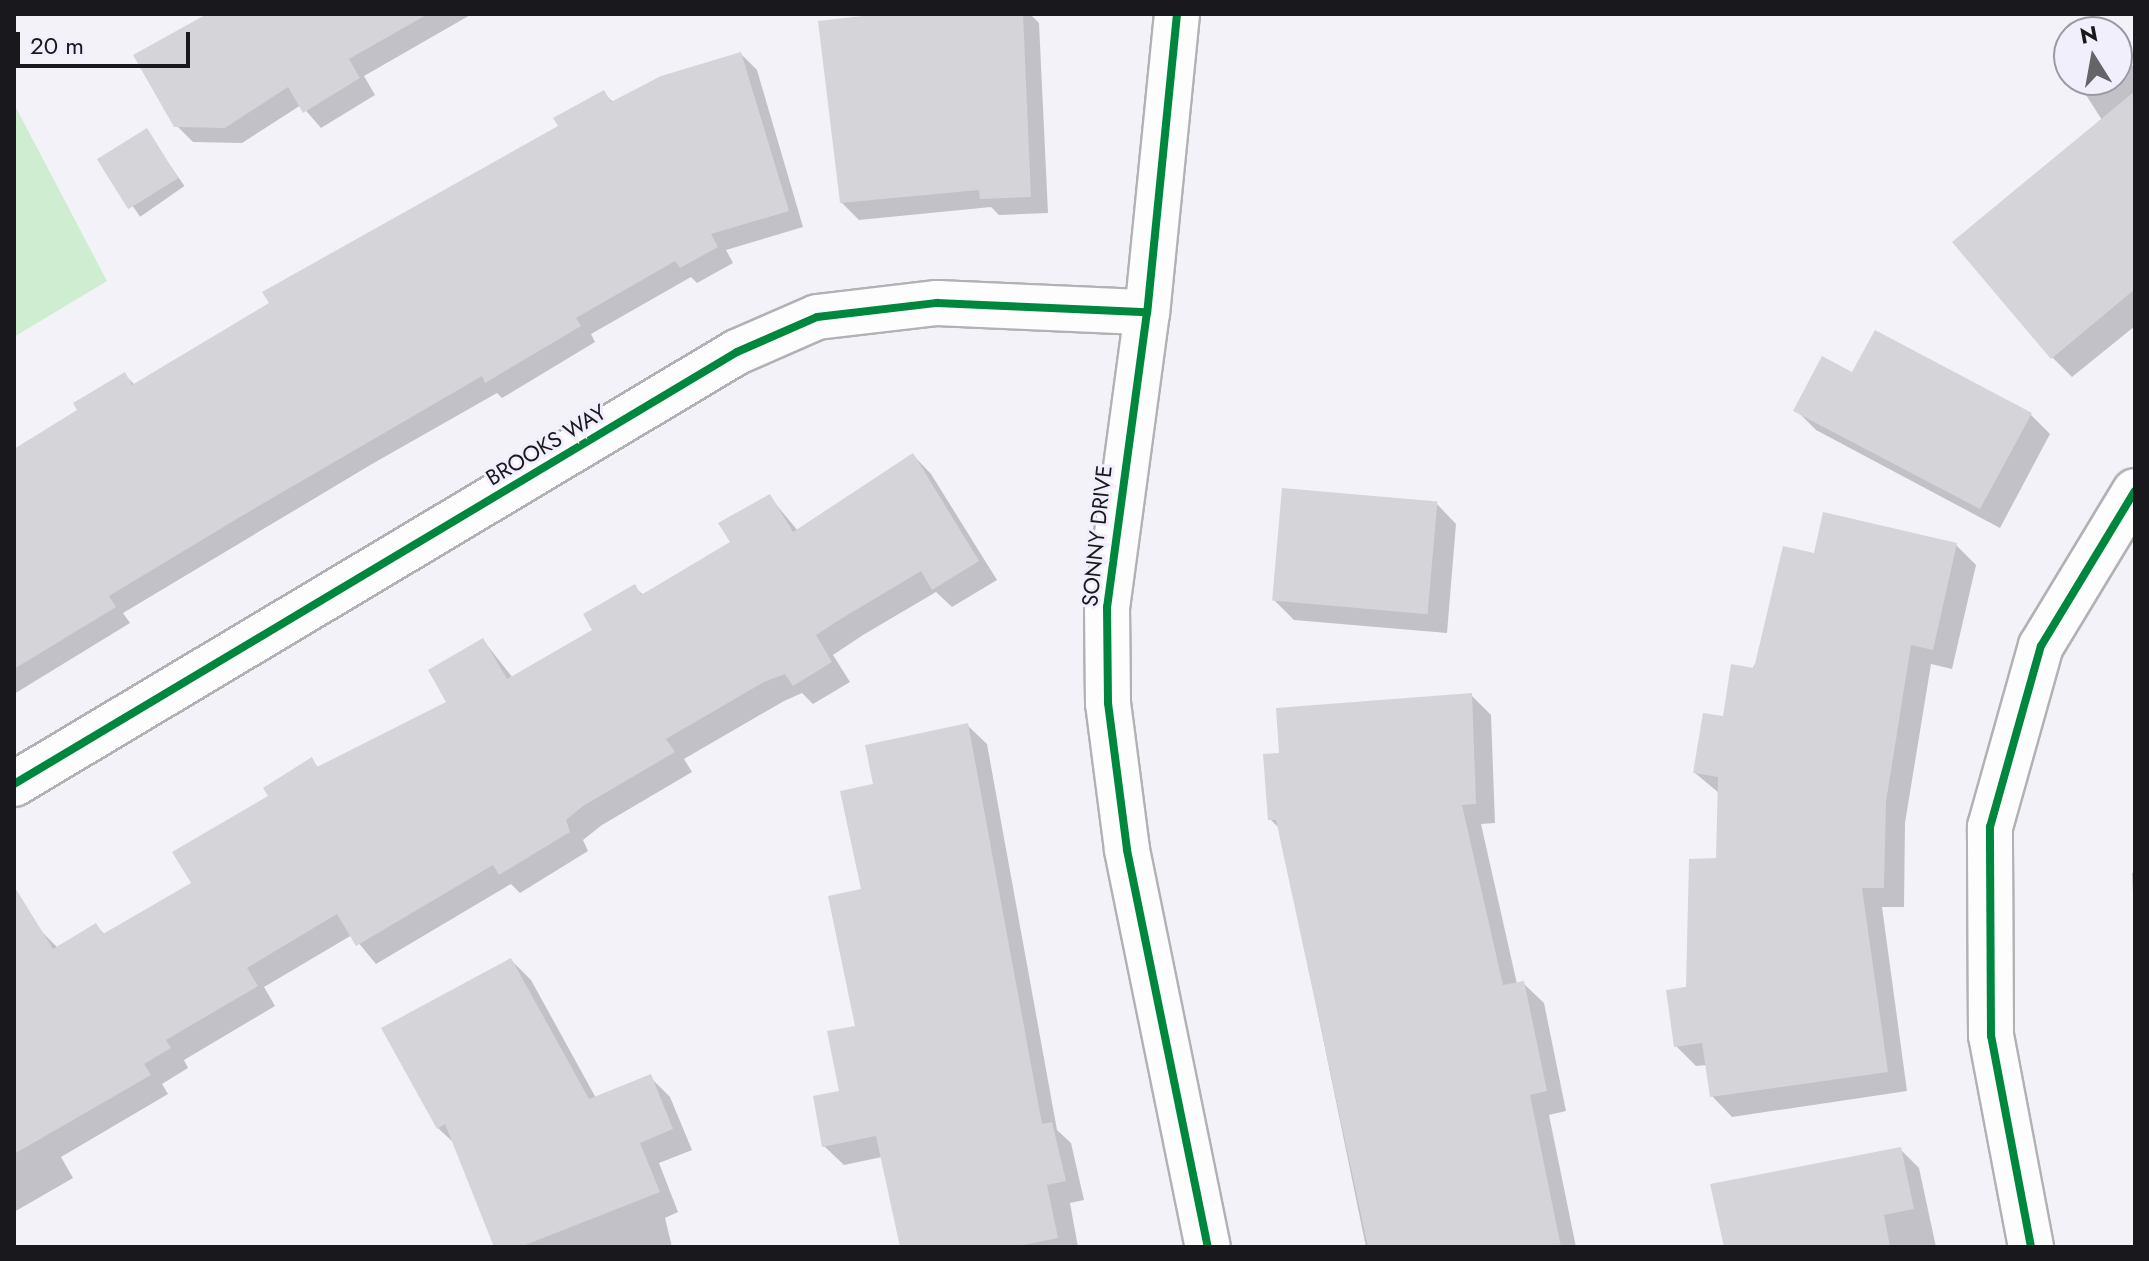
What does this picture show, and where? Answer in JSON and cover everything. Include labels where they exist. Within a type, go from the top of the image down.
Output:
[{"type":"street","name":"SONNY DRIVE","points":[[1177,14],[1147,312],[1107,607],[1108,703],[1127,850],[1208,1247]]},
{"type":"street","name":"BROOKS WAY","points":[[14,784],[737,352],[817,317],[937,303],[1147,312]]},
{"type":"street","points":[[2031,1247],[1991,1036],[1990,827],[2041,646],[2135,491]]},
{"type":"green space","points":[[14,104],[107,281],[14,337]]},
{"type":"building","points":[[207,14],[428,14],[349,59],[360,78],[303,113],[288,87],[225,128],[174,127],[133,55]]},
{"type":"building","points":[[881,14],[1023,14],[1031,197],[980,199],[979,190],[840,203],[818,21]]},
{"type":"building","points":[[741,52],[789,211],[711,234],[718,247],[680,268],[675,261],[576,318],[581,326],[485,383],[482,376],[240,517],[109,596],[116,607],[14,669],[14,449],[77,410],[73,403],[125,372],[132,385],[269,303],[262,292],[558,126],[553,118],[604,90],[611,102],[661,76]]},
{"type":"building","points":[[2135,91],[2135,289],[2051,359],[1952,242],[2129,96],[2133,96]]},
{"type":"building","points":[[147,128],[178,178],[128,209],[97,159]]},
{"type":"building","points":[[1875,330],[2032,413],[1980,509],[1793,411],[1822,356],[1852,372]]},
{"type":"building","points":[[913,453],[979,561],[932,590],[921,571],[816,635],[832,662],[793,686],[785,674],[764,682],[666,739],[675,752],[583,806],[566,820],[570,832],[499,875],[493,865],[356,946],[337,914],[247,968],[258,986],[166,1040],[171,1048],[144,1064],[151,1075],[14,1154],[14,886],[53,949],[96,923],[103,934],[191,883],[172,852],[268,796],[263,788],[312,757],[317,767],[446,702],[428,670],[483,638],[507,679],[592,630],[583,614],[635,584],[641,595],[730,542],[718,523],[770,494],[793,532]]},
{"type":"building","points":[[1282,488],[1437,502],[1428,614],[1272,601]]},
{"type":"building","points":[[1823,512],[1957,543],[1933,650],[1911,645],[1886,802],[1884,888],[1862,888],[1888,1072],[1710,1097],[1702,1043],[1674,1047],[1666,990],[1686,987],[1689,859],[1716,858],[1718,777],[1693,773],[1703,713],[1723,716],[1731,664],[1754,668],[1783,546],[1814,553]]},
{"type":"building","points":[[1472,693],[1476,804],[1462,805],[1503,985],[1524,981],[1547,1091],[1530,1095],[1561,1247],[1368,1247],[1276,820],[1268,820],[1263,754],[1279,753],[1276,708]]},
{"type":"building","points":[[968,723],[1042,1124],[1052,1122],[1066,1181],[1047,1185],[1058,1238],[1014,1247],[900,1247],[876,1136],[822,1147],[813,1096],[839,1091],[827,1031],[855,1026],[828,896],[861,889],[840,791],[873,784],[865,745]]},
{"type":"building","points":[[511,958],[589,1099],[651,1074],[673,1129],[640,1143],[660,1192],[520,1247],[494,1247],[445,1124],[437,1129],[381,1028]]},
{"type":"building","points":[[1901,1147],[1914,1209],[1884,1215],[1890,1247],[1724,1247],[1710,1184]]},
{"type":"cycle path","points":[[1177,14],[1147,312],[1107,607],[1108,703],[1127,850],[1208,1247]]},
{"type":"cycle path","points":[[14,784],[737,352],[817,317],[937,303],[1147,312]]},
{"type":"cycle path","points":[[2031,1247],[1991,1036],[1990,827],[2041,646],[2135,491]]}]
